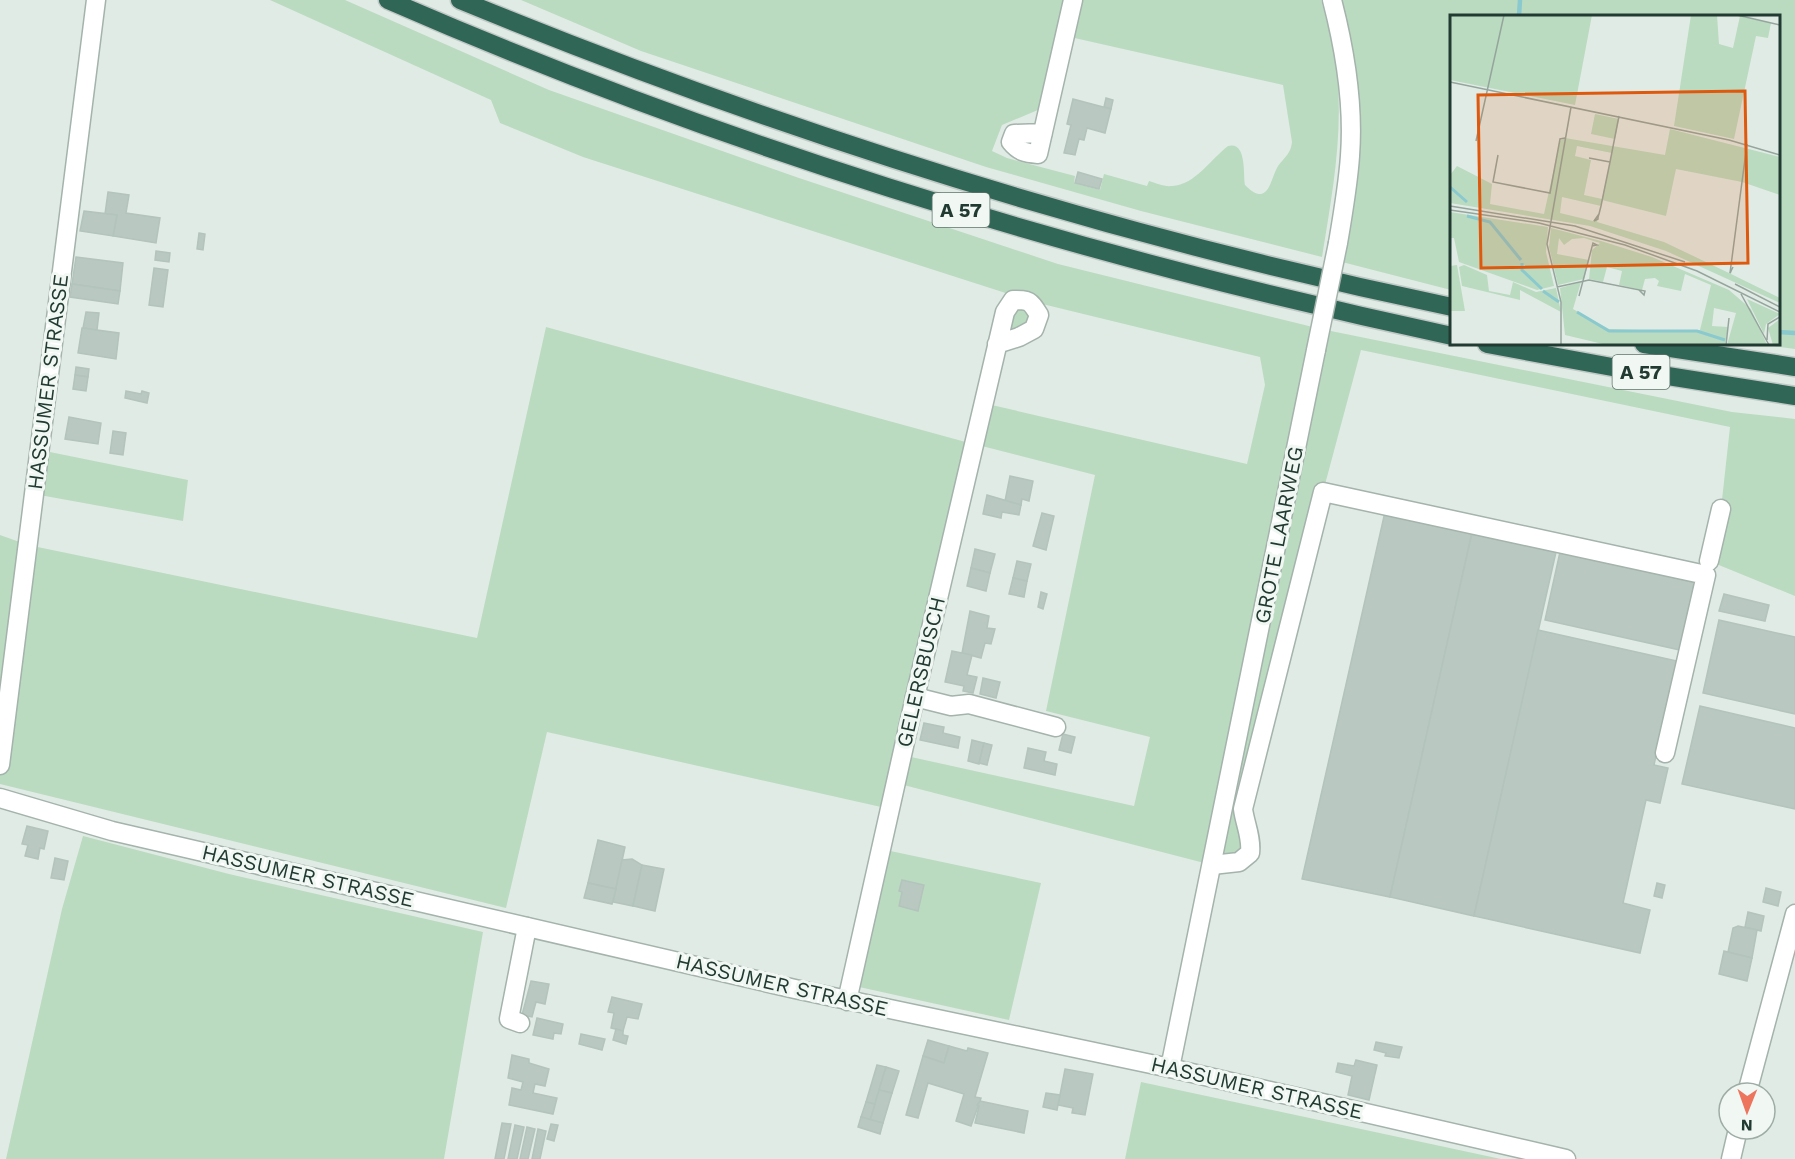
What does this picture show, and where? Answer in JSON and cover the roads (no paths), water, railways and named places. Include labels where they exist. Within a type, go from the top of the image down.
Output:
[{"type":"highway","name":"A 57","points":[[388,0],[518,55],[629,98],[894,190],[1158,267],[1271,296],[1450,336]]},
{"type":"highway","name":"A 57","points":[[460,0],[750,111],[970,183],[1141,233],[1284,269],[1450,307]]},
{"type":"highway","name":"A 57","points":[[1492,345],[1623,369],[1795,396]]},
{"type":"highway","name":"A 57","points":[[1651,345],[1795,367]]},
{"type":"street","name":"HASSUMER STRASSE","points":[[0,765],[96,0]]},
{"type":"street","points":[[1043,133],[1073,0]]},
{"type":"street","name":"GROTE LAARWEG","points":[[1170,1068],[1338,243],[1351,155],[1351,122],[1342,37],[1332,0]]},
{"type":"street","name":"GELERSBUSCH","points":[[847,1001],[997,344]]},
{"type":"street","points":[[1212,865],[1239,862],[1250,853],[1252,841],[1245,825],[1243,809],[1323,492],[1706,575],[1665,753]]},
{"type":"street","points":[[1709,561],[1721,508]]},
{"type":"street","points":[[915,697],[951,706],[969,704],[1056,727]]},
{"type":"street","name":"HASSUMER STRASSE","points":[[0,798],[112,831],[847,1001],[1170,1068],[1566,1159]]},
{"type":"street","points":[[1750,1081],[1795,914]]},
{"type":"street","points":[[520,1023],[508,1019],[527,927]]},
{"type":"street","points":[[1731,1159],[1735,1141]]},
{"type":"waterway","points":[[1519,15],[1520,0]]},
{"type":"waterway","points":[[1780,332],[1795,333]]}]
